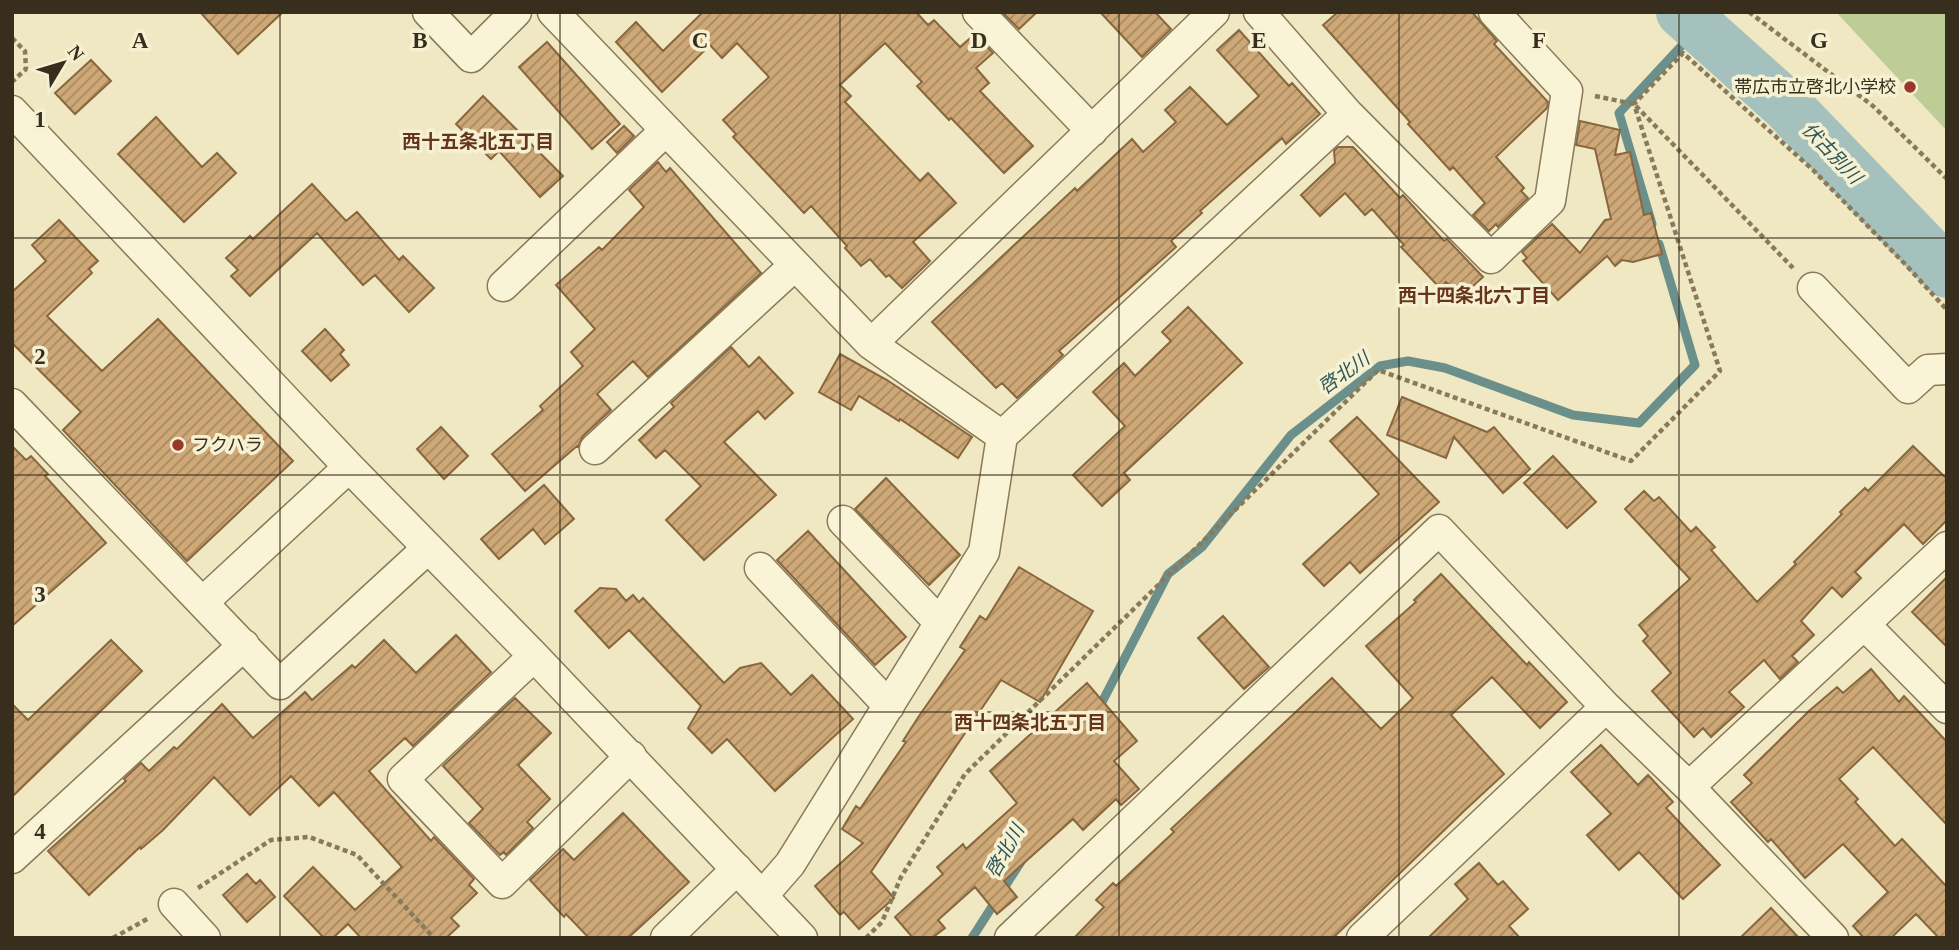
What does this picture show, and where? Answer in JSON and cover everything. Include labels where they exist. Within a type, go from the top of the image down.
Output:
[{"type":"street","points":[[428,12],[471,57],[516,12]]},
{"type":"street","points":[[553,12],[871,344],[1002,436]]},
{"type":"street","points":[[978,12],[1092,131]]},
{"type":"street","points":[[871,344],[1214,12]]},
{"type":"street","points":[[1259,12],[1348,114],[1491,258],[1550,201],[1567,91],[1494,12]]},
{"type":"street","points":[[12,111],[349,467],[631,756],[802,938]]},
{"type":"street","points":[[762,896],[790,864],[984,552],[1002,436],[1348,114]]},
{"type":"street","points":[[503,286],[666,130]]},
{"type":"street","points":[[596,449],[795,265]]},
{"type":"street","points":[[1813,288],[1908,388],[1928,370],[1947,369]]},
{"type":"street","points":[[12,404],[281,684],[428,548]]},
{"type":"street","points":[[202,602],[349,467]]},
{"type":"street","points":[[843,520],[940,623]]},
{"type":"street","points":[[1010,938],[1438,530],[1606,707],[1689,787],[1833,938]]},
{"type":"street","points":[[1689,787],[1947,547]]},
{"type":"street","points":[[760,568],[889,706]]},
{"type":"street","points":[[1864,624],[1947,708]]},
{"type":"street","points":[[12,858],[244,645]]},
{"type":"street","points":[[534,656],[403,779],[502,883],[631,756]]},
{"type":"street","points":[[1362,938],[1606,707]]},
{"type":"street","points":[[666,938],[737,869]]},
{"type":"street","points":[[174,904],[205,938]]},
{"type":"path","points":[[1748,12],[1873,106],[1947,179]]},
{"type":"path","points":[[12,38],[25,51],[26,69],[12,82]]},
{"type":"path","points":[[1634,104],[1683,53],[1813,170],[1947,310]]},
{"type":"path","points":[[1567,91],[1634,104],[1813,288]]},
{"type":"path","points":[[866,938],[882,922],[901,877],[965,774],[1378,370],[1631,461],[1720,370],[1634,104]]},
{"type":"path","points":[[113,938],[174,904],[271,840],[309,837],[357,855],[434,938]]},
{"type":"green space","name":"帯広市立啓北小学校","points":[[1836,12],[1947,12],[1947,131]]},
{"type":"building","points":[[200,12],[283,12],[238,54]]},
{"type":"building","points":[[703,12],[916,12],[928,25],[934,20],[960,47],[975,34],[993,53],[976,68],[989,83],[980,91],[1033,146],[1004,173],[917,86],[922,82],[885,43],[840,85],[851,96],[845,102],[920,181],[928,173],[956,203],[913,242],[930,261],[902,288],[889,275],[886,277],[870,259],[861,266],[811,206],[804,213],[733,137],[736,134],[723,120],[769,77],[737,43],[722,58],[710,45],[662,92],[616,42],[636,22],[663,51]]},
{"type":"building","points":[[1002,12],[1037,12],[1019,29]]},
{"type":"building","points":[[1100,12],[1155,12],[1171,29],[1142,57]]},
{"type":"building","points":[[1338,12],[1472,12],[1497,41],[1494,44],[1548,102],[1547,108],[1496,157],[1524,188],[1521,191],[1528,198],[1498,227],[1496,224],[1489,231],[1473,215],[1485,203],[1453,167],[1450,170],[1408,124],[1410,122],[1323,25]]},
{"type":"building","points":[[1239,30],[1289,86],[1292,83],[1320,114],[1286,144],[1282,138],[1200,211],[1202,213],[1171,241],[1176,247],[1059,351],[1063,355],[1017,398],[1002,383],[996,388],[932,322],[1075,188],[1077,191],[1132,139],[1143,152],[1176,122],[1165,110],[1190,87],[1227,125],[1259,96],[1217,50]]},
{"type":"building","points":[[547,42],[620,124],[592,149],[519,67]]},
{"type":"building","points":[[91,60],[111,81],[75,114],[55,93]]},
{"type":"building","points":[[483,96],[563,176],[540,197],[499,151],[491,159],[456,124]]},
{"type":"building","points":[[156,117],[202,167],[217,153],[236,173],[184,222],[118,154]]},
{"type":"building","points":[[1580,121],[1620,130],[1615,155],[1630,152],[1644,215],[1651,213],[1662,254],[1633,262],[1622,260],[1615,266],[1607,256],[1558,300],[1523,261],[1527,258],[1522,252],[1552,224],[1580,253],[1605,220],[1611,219],[1595,149],[1576,145]]},
{"type":"building","points":[[624,126],[634,136],[617,153],[607,142]]},
{"type":"building","points":[[1338,147],[1353,147],[1400,198],[1403,195],[1444,241],[1447,239],[1483,277],[1460,298],[1446,282],[1440,288],[1401,247],[1404,245],[1372,209],[1365,215],[1345,193],[1320,216],[1301,195],[1335,163],[1334,151]]},
{"type":"building","points":[[658,162],[666,172],[670,168],[761,273],[648,377],[633,361],[597,394],[611,410],[583,436],[578,447],[525,491],[492,454],[543,410],[540,406],[583,366],[571,352],[595,329],[556,285],[599,247],[602,250],[644,207],[629,190]]},
{"type":"building","points":[[312,184],[346,221],[357,212],[399,260],[403,256],[434,288],[409,312],[375,275],[363,285],[317,233],[250,296],[231,276],[238,270],[226,258],[250,236],[253,239]]},
{"type":"building","name":"フクハラ","points":[[59,220],[98,261],[89,269],[92,273],[47,316],[102,371],[158,319],[293,461],[187,561],[63,430],[81,412],[12,343],[12,292],[46,261],[32,245]]},
{"type":"building","points":[[1188,307],[1242,363],[1124,473],[1130,480],[1102,506],[1073,475],[1125,426],[1093,392],[1124,363],[1135,376],[1171,341],[1162,332]]},
{"type":"building","points":[[325,329],[344,350],[340,354],[349,365],[331,381],[302,351]]},
{"type":"building","points":[[731,347],[749,367],[759,357],[793,393],[765,419],[758,411],[724,442],[776,495],[704,560],[666,520],[701,486],[665,450],[656,458],[639,440],[674,407],[671,403]]},
{"type":"building","points":[[840,354],[887,380],[972,437],[958,458],[900,419],[899,421],[859,396],[851,410],[819,392]]},
{"type":"building","points":[[1402,397],[1487,432],[1494,427],[1530,469],[1503,493],[1454,437],[1446,458],[1387,435]]},
{"type":"building","points":[[1357,417],[1439,502],[1360,573],[1350,562],[1324,586],[1303,564],[1379,494],[1330,441]]},
{"type":"building","points":[[441,427],[468,456],[444,479],[417,449]]},
{"type":"building","points":[[12,446],[26,460],[31,456],[48,474],[45,476],[106,543],[12,626]]},
{"type":"building","points":[[1913,446],[1947,479],[1947,520],[1923,544],[1904,524],[1855,572],[1861,578],[1842,597],[1832,587],[1801,621],[1814,635],[1792,656],[1798,662],[1780,679],[1764,660],[1729,692],[1744,707],[1711,737],[1703,728],[1694,737],[1652,691],[1671,673],[1643,641],[1648,636],[1639,625],[1690,579],[1625,509],[1644,491],[1654,501],[1659,497],[1691,532],[1696,527],[1715,547],[1711,550],[1757,602],[1796,564],[1794,562],[1842,514],[1840,512],[1865,488],[1868,491]]},
{"type":"building","points":[[1553,456],[1596,502],[1567,528],[1524,483]]},
{"type":"building","points":[[886,478],[960,555],[929,585],[855,509]]},
{"type":"building","points":[[544,485],[574,519],[545,544],[533,529],[499,559],[481,539]]},
{"type":"building","points":[[808,531],[906,637],[875,665],[777,560]]},
{"type":"building","points":[[1019,567],[1093,611],[1040,702],[1001,680],[871,872],[894,898],[859,929],[844,912],[840,915],[815,886],[863,843],[842,829],[856,806],[860,809],[906,742],[903,741],[965,650],[960,647],[980,616],[986,620]]},
{"type":"building","points":[[1441,574],[1527,665],[1529,662],[1567,702],[1540,728],[1492,677],[1451,715],[1504,774],[1333,938],[1074,938],[1104,907],[1096,900],[1113,883],[1116,886],[1174,832],[1171,829],[1332,678],[1381,729],[1413,698],[1366,646],[1416,602],[1414,600]]},
{"type":"building","points":[[1947,577],[1947,647],[1912,612]]},
{"type":"building","points":[[600,588],[616,589],[626,601],[633,595],[639,602],[643,598],[724,683],[740,668],[761,663],[791,695],[812,675],[853,719],[775,791],[727,739],[712,753],[688,728],[701,706],[629,630],[609,648],[575,611]]},
{"type":"building","points":[[1223,616],[1269,667],[1244,689],[1198,638]]},
{"type":"building","points":[[456,635],[491,672],[413,746],[405,738],[369,771],[431,841],[434,837],[474,879],[469,885],[477,893],[451,918],[459,926],[446,938],[361,938],[348,924],[333,938],[324,938],[284,896],[313,867],[355,910],[402,867],[334,792],[319,806],[291,776],[250,815],[214,777],[163,830],[141,849],[140,847],[89,895],[48,851],[126,781],[124,779],[141,763],[149,771],[174,747],[177,749],[222,704],[253,738],[305,692],[312,700],[352,665],[355,668],[384,640],[416,673]]},
{"type":"building","points":[[111,640],[142,671],[12,797],[12,704],[28,720]]},
{"type":"building","points":[[1871,669],[1899,702],[1904,696],[1947,742],[1947,825],[1873,747],[1839,779],[1858,799],[1855,802],[1895,846],[1902,839],[1947,887],[1947,938],[1939,938],[1916,914],[1891,938],[1864,938],[1853,926],[1888,892],[1843,844],[1805,878],[1771,839],[1768,842],[1731,802],[1752,783],[1744,775],[1809,711],[1837,687],[1843,693]]},
{"type":"building","points":[[1087,683],[1137,741],[1114,761],[1139,789],[1121,805],[1116,799],[1083,830],[1073,819],[1004,881],[1017,897],[997,914],[975,887],[938,920],[945,928],[932,938],[913,938],[895,917],[943,874],[937,867],[963,844],[966,849],[1017,803],[990,771]]},
{"type":"building","points":[[515,698],[551,733],[518,765],[550,799],[527,822],[533,828],[506,855],[504,852],[500,855],[469,823],[483,809],[443,766]]},
{"type":"building","points":[[1601,745],[1638,785],[1648,775],[1673,802],[1666,808],[1720,865],[1683,899],[1639,852],[1619,870],[1587,835],[1611,814],[1571,772]]},
{"type":"building","points":[[623,813],[689,882],[628,938],[589,938],[566,914],[564,917],[530,880],[563,849],[574,860]]},
{"type":"building","points":[[1479,863],[1498,885],[1503,881],[1528,909],[1509,926],[1520,938],[1428,938],[1468,899],[1455,884]]},
{"type":"building","points":[[247,874],[256,884],[260,880],[275,897],[247,922],[223,895]]},
{"type":"building","points":[[1771,908],[1799,938],[1740,938]]},
{"type":"waterway","name":"伏古別川","points":[[1682,12],[1787,106],[1947,272]]},
{"type":"waterway","name":"啓北川","points":[[1652,224],[1619,113],[1699,27]]},
{"type":"waterway","name":"啓北川","points":[[1098,710],[1168,574],[1202,547],[1291,435],[1380,366],[1408,361],[1445,368],[1573,415],[1639,423],[1695,365],[1659,244]]},
{"type":"waterway","name":"啓北川","points":[[972,938],[1022,860]]},
{"type":"place","name":"帯広市立啓北小学校","points":[[1910,87]]},
{"type":"place","name":"フクハラ","points":[[178,445]]},
{"type":"district","name":"西十五条北五丁目","points":[[478,141]]},
{"type":"district","name":"西十四条北六丁目","points":[[1474,295]]},
{"type":"district","name":"西十四条北五丁目","points":[[1030,722]]}]
